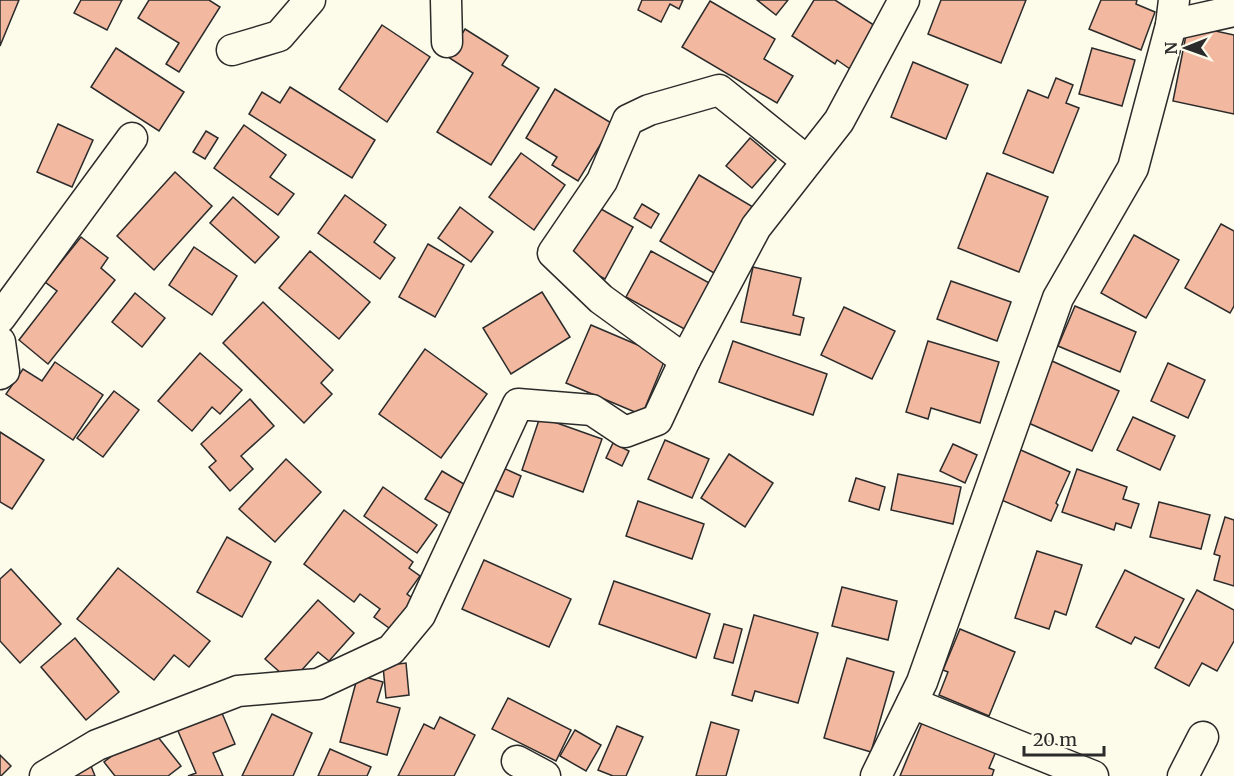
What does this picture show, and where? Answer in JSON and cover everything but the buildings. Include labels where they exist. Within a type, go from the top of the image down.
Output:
[{"type":"street","points":[[232,50],[279,36],[310,0]]},
{"type":"street","points":[[446,0],[447,42]]},
{"type":"street","points":[[45,776],[97,746],[238,691],[318,684],[391,650],[420,615],[518,405],[592,410],[625,432],[657,420],[685,360],[756,227],[840,121],[904,0]]},
{"type":"street","points":[[876,776],[922,682],[1058,298],[1133,168],[1173,12],[1234,11]]},
{"type":"street","points":[[685,360],[601,299],[553,253],[602,181],[628,120],[649,110],[719,90],[807,161]]},
{"type":"street","points":[[0,318],[132,138]]},
{"type":"street","points":[[0,342],[3,370],[0,374]]},
{"type":"street","points":[[912,703],[1093,776]]},
{"type":"street","points":[[1183,776],[1203,737]]},
{"type":"street","points":[[517,761],[545,776]]}]
